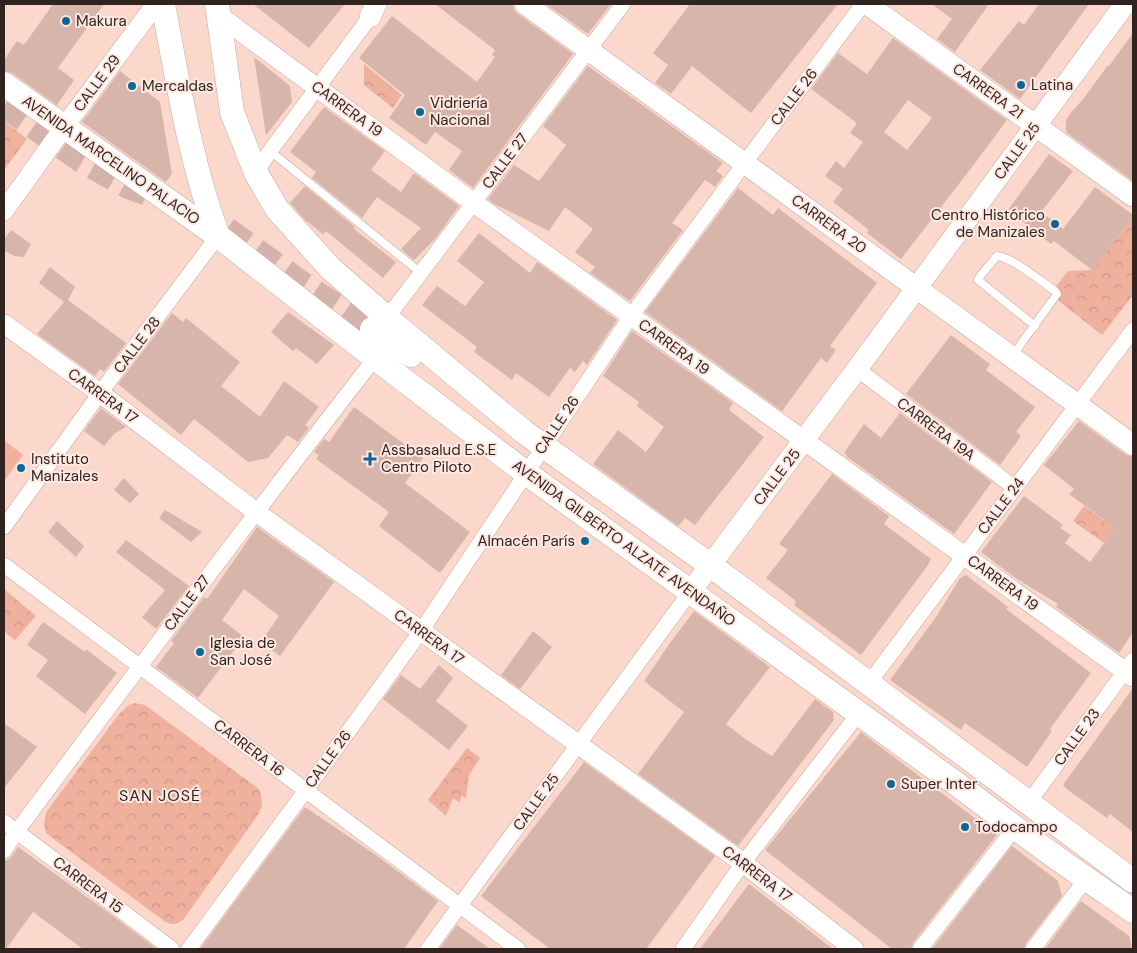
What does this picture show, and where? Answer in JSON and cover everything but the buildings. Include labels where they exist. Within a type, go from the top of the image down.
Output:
[{"type":"main road","points":[[163,4],[190,143],[208,211],[218,236]]},
{"type":"main road","name":"CARRERA 20","points":[[525,4],[1133,445]]},
{"type":"main road","name":"CARRERA 21","points":[[867,4],[1133,196]]},
{"type":"main road","name":"CALLE 25","points":[[691,591],[1125,4]]},
{"type":"main road","points":[[217,9],[232,112],[256,173],[277,208],[380,324],[524,432],[710,564],[1133,880]]},
{"type":"main road","name":"AVENIDA MARCELINO PALACIO","points":[[4,84],[218,236]]},
{"type":"main road","name":"AVENIDA GILBERTO ALZATE AVENDAÑO","points":[[218,236],[526,473],[969,793],[1014,828],[1133,911]]},
{"type":"street","name":"CALLE 29","points":[[4,211],[156,4]]},
{"type":"street","name":"CALLE 27","points":[[380,324],[421,274],[624,4]]},
{"type":"street","name":"CALLE 26","points":[[188,949],[421,631],[631,316],[863,4]]},
{"type":"street","points":[[256,173],[270,151],[376,8]]},
{"type":"street","name":"CARRERA 19","points":[[217,9],[318,88],[474,203],[964,555],[1131,669]]},
{"type":"street","name":"CALLE 28","points":[[4,527],[100,393],[218,236]]},
{"type":"street","name":"CARRERA 17","points":[[4,324],[100,393],[256,512],[743,863],[854,949]]},
{"type":"street","name":"CALLE 24","points":[[869,683],[1133,330]]},
{"type":"street","name":"CALLE 27","points":[[4,851],[139,666],[375,358]]},
{"type":"street","name":"CARRERA 19A","points":[[857,369],[1015,488]]},
{"type":"street","name":"CARRERA 16","points":[[4,565],[518,949]]},
{"type":"street","name":"CALLE 25","points":[[428,949],[691,591]]},
{"type":"street","name":"CALLE 23","points":[[1028,802],[1131,669]]},
{"type":"street","points":[[683,949],[743,863],[859,713]]},
{"type":"street","name":"CARRERA 15","points":[[4,822],[172,949]]},
{"type":"street","points":[[920,949],[1014,828]]},
{"type":"street","points":[[1033,949],[1086,879]]},
{"type":"lane","points":[[270,151],[421,274]]},
{"type":"lane","points":[[1011,357],[1035,326],[1057,292],[1012,261],[1002,256],[997,256],[980,275],[978,280],[1035,326]]},
{"type":"green space","points":[[364,64],[402,95],[393,108],[364,85]]},
{"type":"green space","points":[[4,121],[27,139],[4,170]]},
{"type":"green space","points":[[1133,217],[1133,295],[1102,335],[1050,294],[1068,271],[1092,270]]},
{"type":"green space","points":[[4,440],[23,455],[4,481]]},
{"type":"green space","points":[[1084,506],[1115,528],[1104,543],[1073,521]]},
{"type":"green space","points":[[4,589],[36,616],[15,640],[4,631]]},
{"type":"green space","name":"SAN JOSÉ","points":[[135,703],[145,705],[259,789],[261,796],[262,805],[258,815],[183,920],[176,924],[164,921],[47,834],[45,828],[47,811],[119,714],[129,705]]},
{"type":"green space","points":[[467,748],[480,758],[469,775],[466,798],[461,796],[460,803],[453,798],[446,816],[428,800]]},
{"type":"tunnel","points":[[4,106],[80,160],[128,187],[158,198]]},
{"type":"tunnel","points":[[227,229],[302,283],[372,329]]},
{"type":"place","name":"Makura","points":[[66,21]]},
{"type":"place","name":"Latina","points":[[1021,85]]},
{"type":"place","name":"Mercaldas","points":[[132,86]]},
{"type":"place","name":"Vidriería Nacional","points":[[420,112]]},
{"type":"place","name":"Centro Histórico de Manizales","points":[[1055,224]]},
{"type":"place","name":"Assbasalud E.S.E Centro Piloto","points":[[370,459]]},
{"type":"place","name":"Instituto Manizales","points":[[21,468]]},
{"type":"place","name":"Almacén París","points":[[585,541]]},
{"type":"place","name":"Iglesia de San José","points":[[200,652]]},
{"type":"place","name":"Super Inter","points":[[891,784]]},
{"type":"place","name":"Todocampo","points":[[965,827]]},
{"type":"district","name":"SAN JOSÉ","points":[[160,795]]}]
